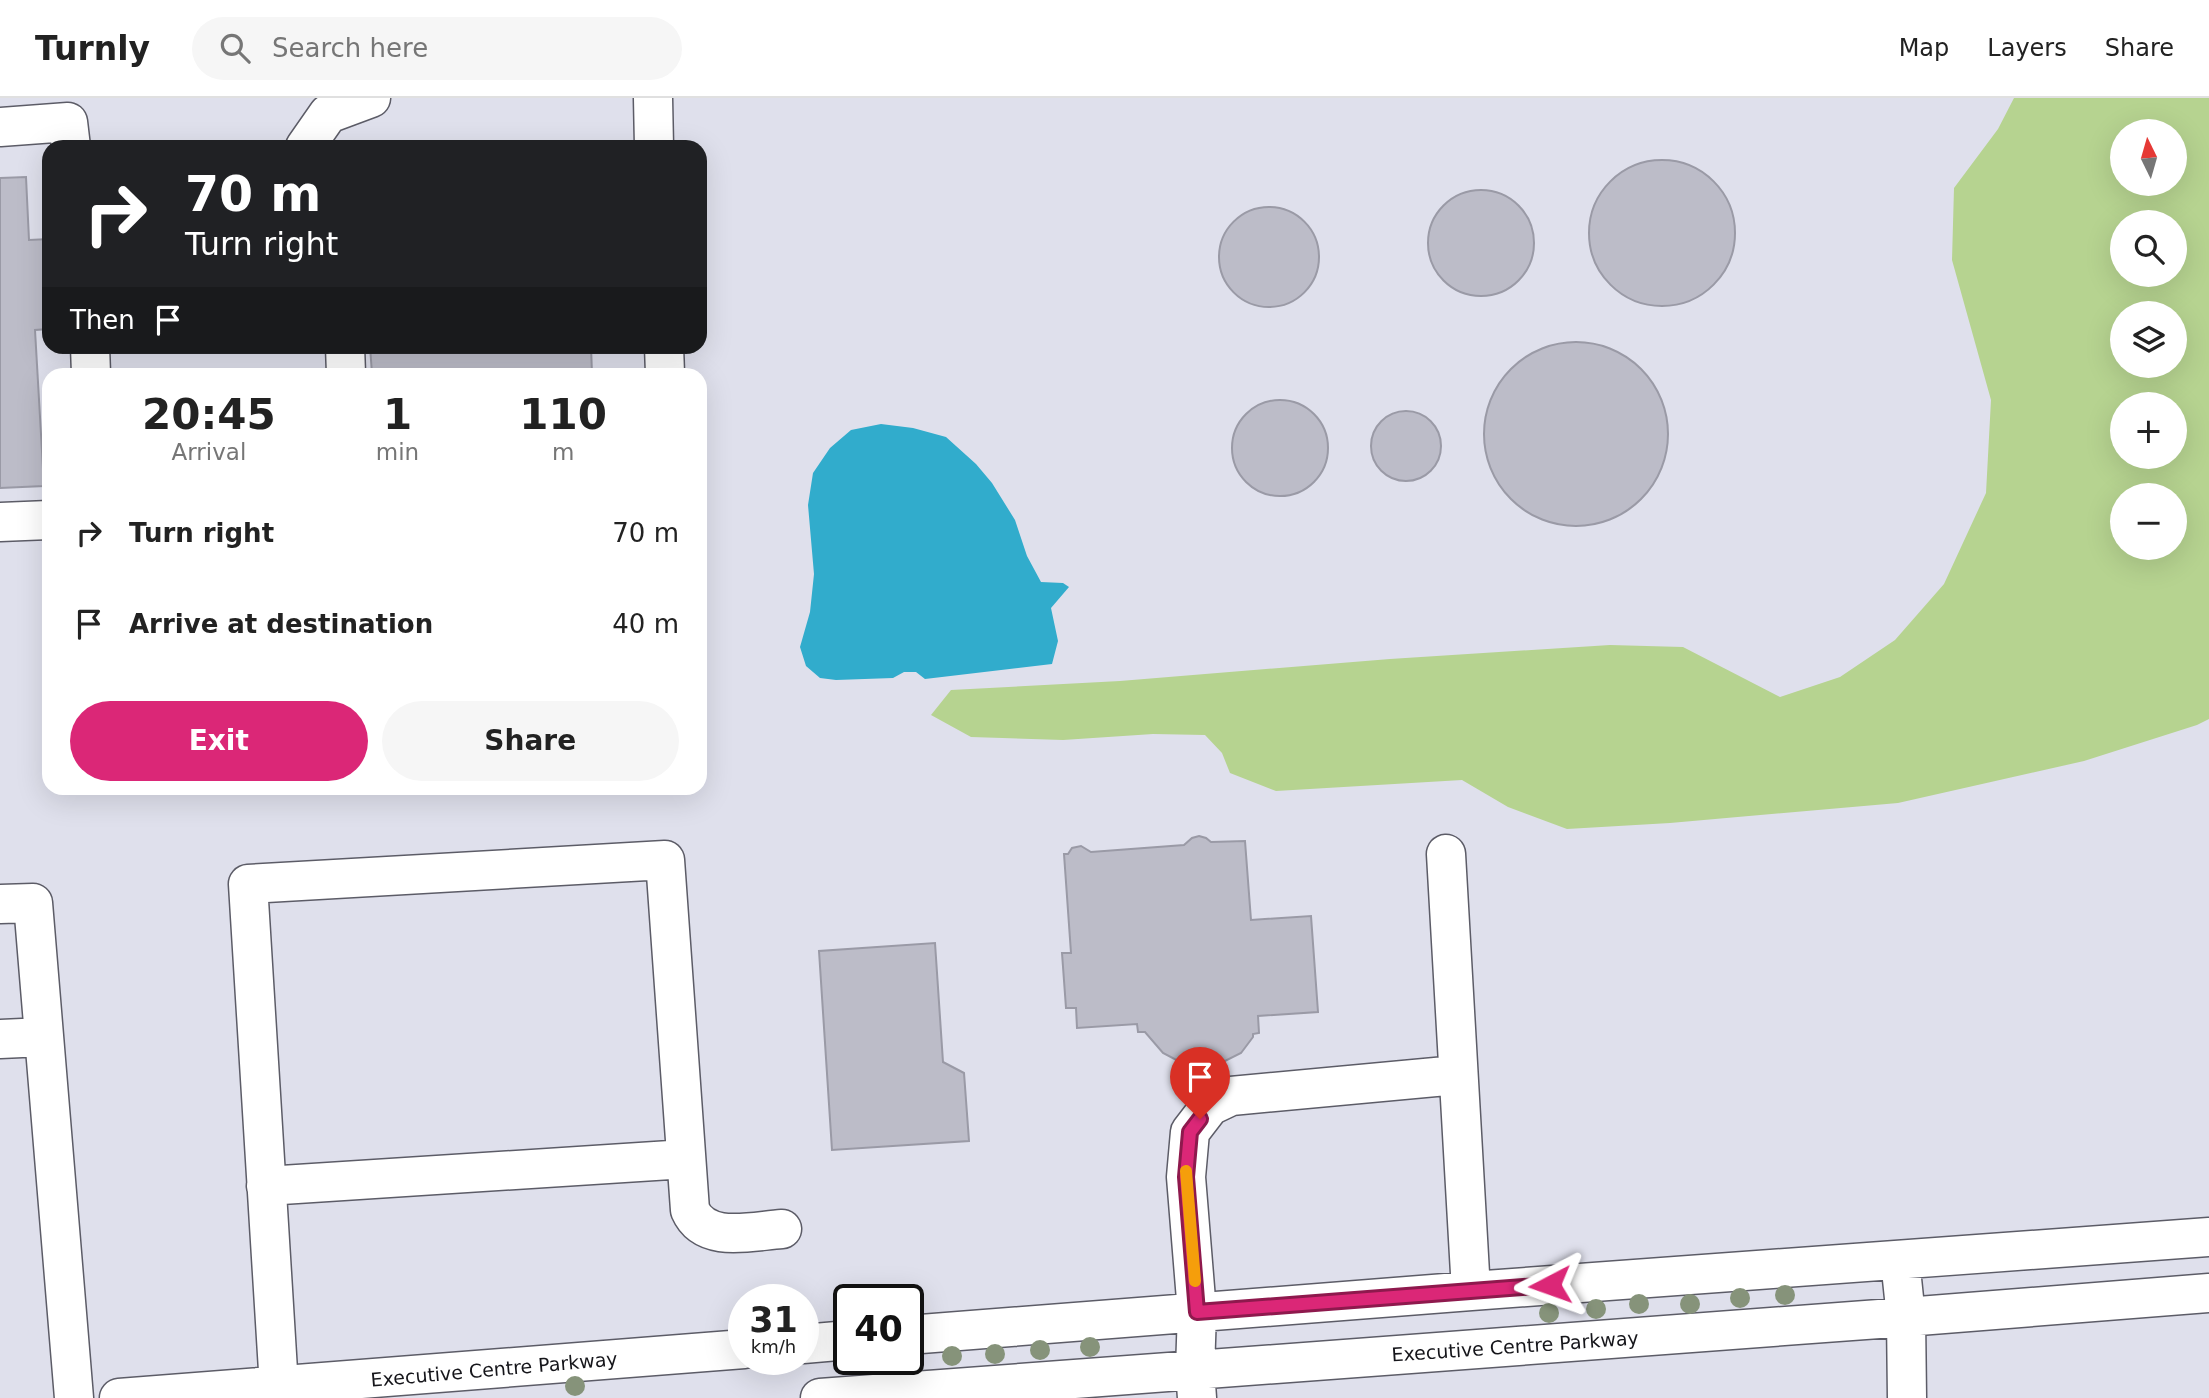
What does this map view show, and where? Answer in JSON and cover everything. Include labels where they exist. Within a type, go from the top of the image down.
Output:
[{"type":"street","points":[[309,140],[327,106],[371,98]]},
{"type":"street","points":[[653,98],[654,140]]},
{"type":"street","points":[[0,127],[68,122],[70,140]]},
{"type":"street","points":[[0,522],[42,520]]},
{"type":"street","points":[[1446,855],[1471,1291]]},
{"type":"street","points":[[279,1387],[248,884],[665,860],[690,1210],[694,1220],[706,1229],[725,1233],[782,1229]]},
{"type":"street","points":[[16,904],[44,1037],[74,1398]]},
{"type":"street","points":[[0,1040],[44,1037]]},
{"type":"street","points":[[1196,1384],[1197,1312],[1186,1177],[1190,1132],[1210,1106],[1231,1096],[1457,1075]]},
{"type":"street","points":[[266,1186],[686,1159]]},
{"type":"street","points":[[924,1334],[2209,1237]]},
{"type":"street","points":[[1900,1259],[1906,1317],[1907,1398]]},
{"type":"street","name":"Executive Centre Parkway","points":[[820,1398],[1196,1384],[1906,1317],[2209,1293]]},
{"type":"street","name":"Executive Centre Parkway","points":[[119,1398],[728,1350]]},
{"type":"green space","points":[[2014,98],[2209,98],[2209,719],[2084,761],[1898,803],[1567,829],[1508,807],[1462,780],[1276,791],[1230,773],[1222,753],[1205,735],[1153,734],[1063,740],[971,737],[931,715],[951,690],[1120,681],[1390,659],[1610,645],[1683,647],[1780,697],[1840,677],[1895,640],[1944,584],[1986,493],[1991,400],[1952,260],[1954,188],[1998,129]]},
{"type":"water","points":[[881,424],[913,428],[946,437],[976,464],[992,483],[1015,520],[1027,556],[1041,582],[1063,583],[1069,587],[1051,608],[1058,641],[1052,664],[925,679],[916,672],[904,672],[893,678],[836,680],[820,678],[806,666],[800,647],[810,612],[814,574],[808,505],[813,473],[830,448],[851,430]]},
{"type":"building","points":[[1662,160],[1690,166],[1713,182],[1729,205],[1735,233],[1729,261],[1713,284],[1690,300],[1662,306],[1634,300],[1611,284],[1595,261],[1589,233],[1595,205],[1611,182],[1634,166]]},
{"type":"building","points":[[26,177],[29,240],[42,239],[42,330],[35,330],[42,486],[0,488],[0,178]]},
{"type":"building","points":[[1481,190],[1501,194],[1518,206],[1530,223],[1534,243],[1530,263],[1518,280],[1501,292],[1481,296],[1461,292],[1444,280],[1432,263],[1428,243],[1432,223],[1444,206],[1461,194]]},
{"type":"building","points":[[1269,207],[1288,211],[1304,222],[1315,238],[1319,257],[1315,276],[1304,292],[1288,303],[1269,307],[1250,303],[1234,292],[1223,276],[1219,257],[1223,238],[1234,222],[1250,211]]},
{"type":"building","points":[[1576,342],[1594,343],[1611,349],[1627,357],[1641,369],[1653,383],[1661,399],[1667,416],[1667,452],[1661,469],[1653,485],[1641,499],[1627,511],[1611,519],[1594,525],[1576,526],[1558,525],[1541,519],[1525,511],[1511,499],[1499,485],[1491,469],[1485,452],[1484,434],[1485,416],[1491,399],[1499,383],[1511,369],[1525,357],[1541,349],[1558,343]]},
{"type":"building","points":[[371,354],[591,354],[592,368],[372,368]]},
{"type":"building","points":[[1280,400],[1299,403],[1314,414],[1325,429],[1328,448],[1325,467],[1314,482],[1299,493],[1280,496],[1261,493],[1246,482],[1235,467],[1232,448],[1235,429],[1246,414],[1261,403]]},
{"type":"building","points":[[1413,411],[1426,417],[1435,426],[1439,432],[1439,460],[1431,471],[1420,479],[1399,481],[1381,471],[1373,460],[1371,439],[1381,421],[1392,413]]},
{"type":"building","points":[[1199,836],[1211,842],[1245,841],[1251,920],[1311,916],[1318,1012],[1258,1016],[1259,1033],[1253,1034],[1241,1053],[1217,1065],[1198,1067],[1184,1064],[1163,1053],[1145,1032],[1138,1032],[1137,1024],[1077,1028],[1076,1008],[1066,1008],[1062,953],[1071,953],[1064,854],[1081,846],[1091,852],[1184,845]]},
{"type":"building","points":[[935,943],[943,1062],[964,1073],[969,1141],[832,1150],[819,951]]},
{"type":"slow traffic","points":[[1186,1171],[1195,1281]]},
{"type":"route","points":[[1200,1119],[1190,1132],[1186,1177],[1197,1312],[1550,1285]]}]
